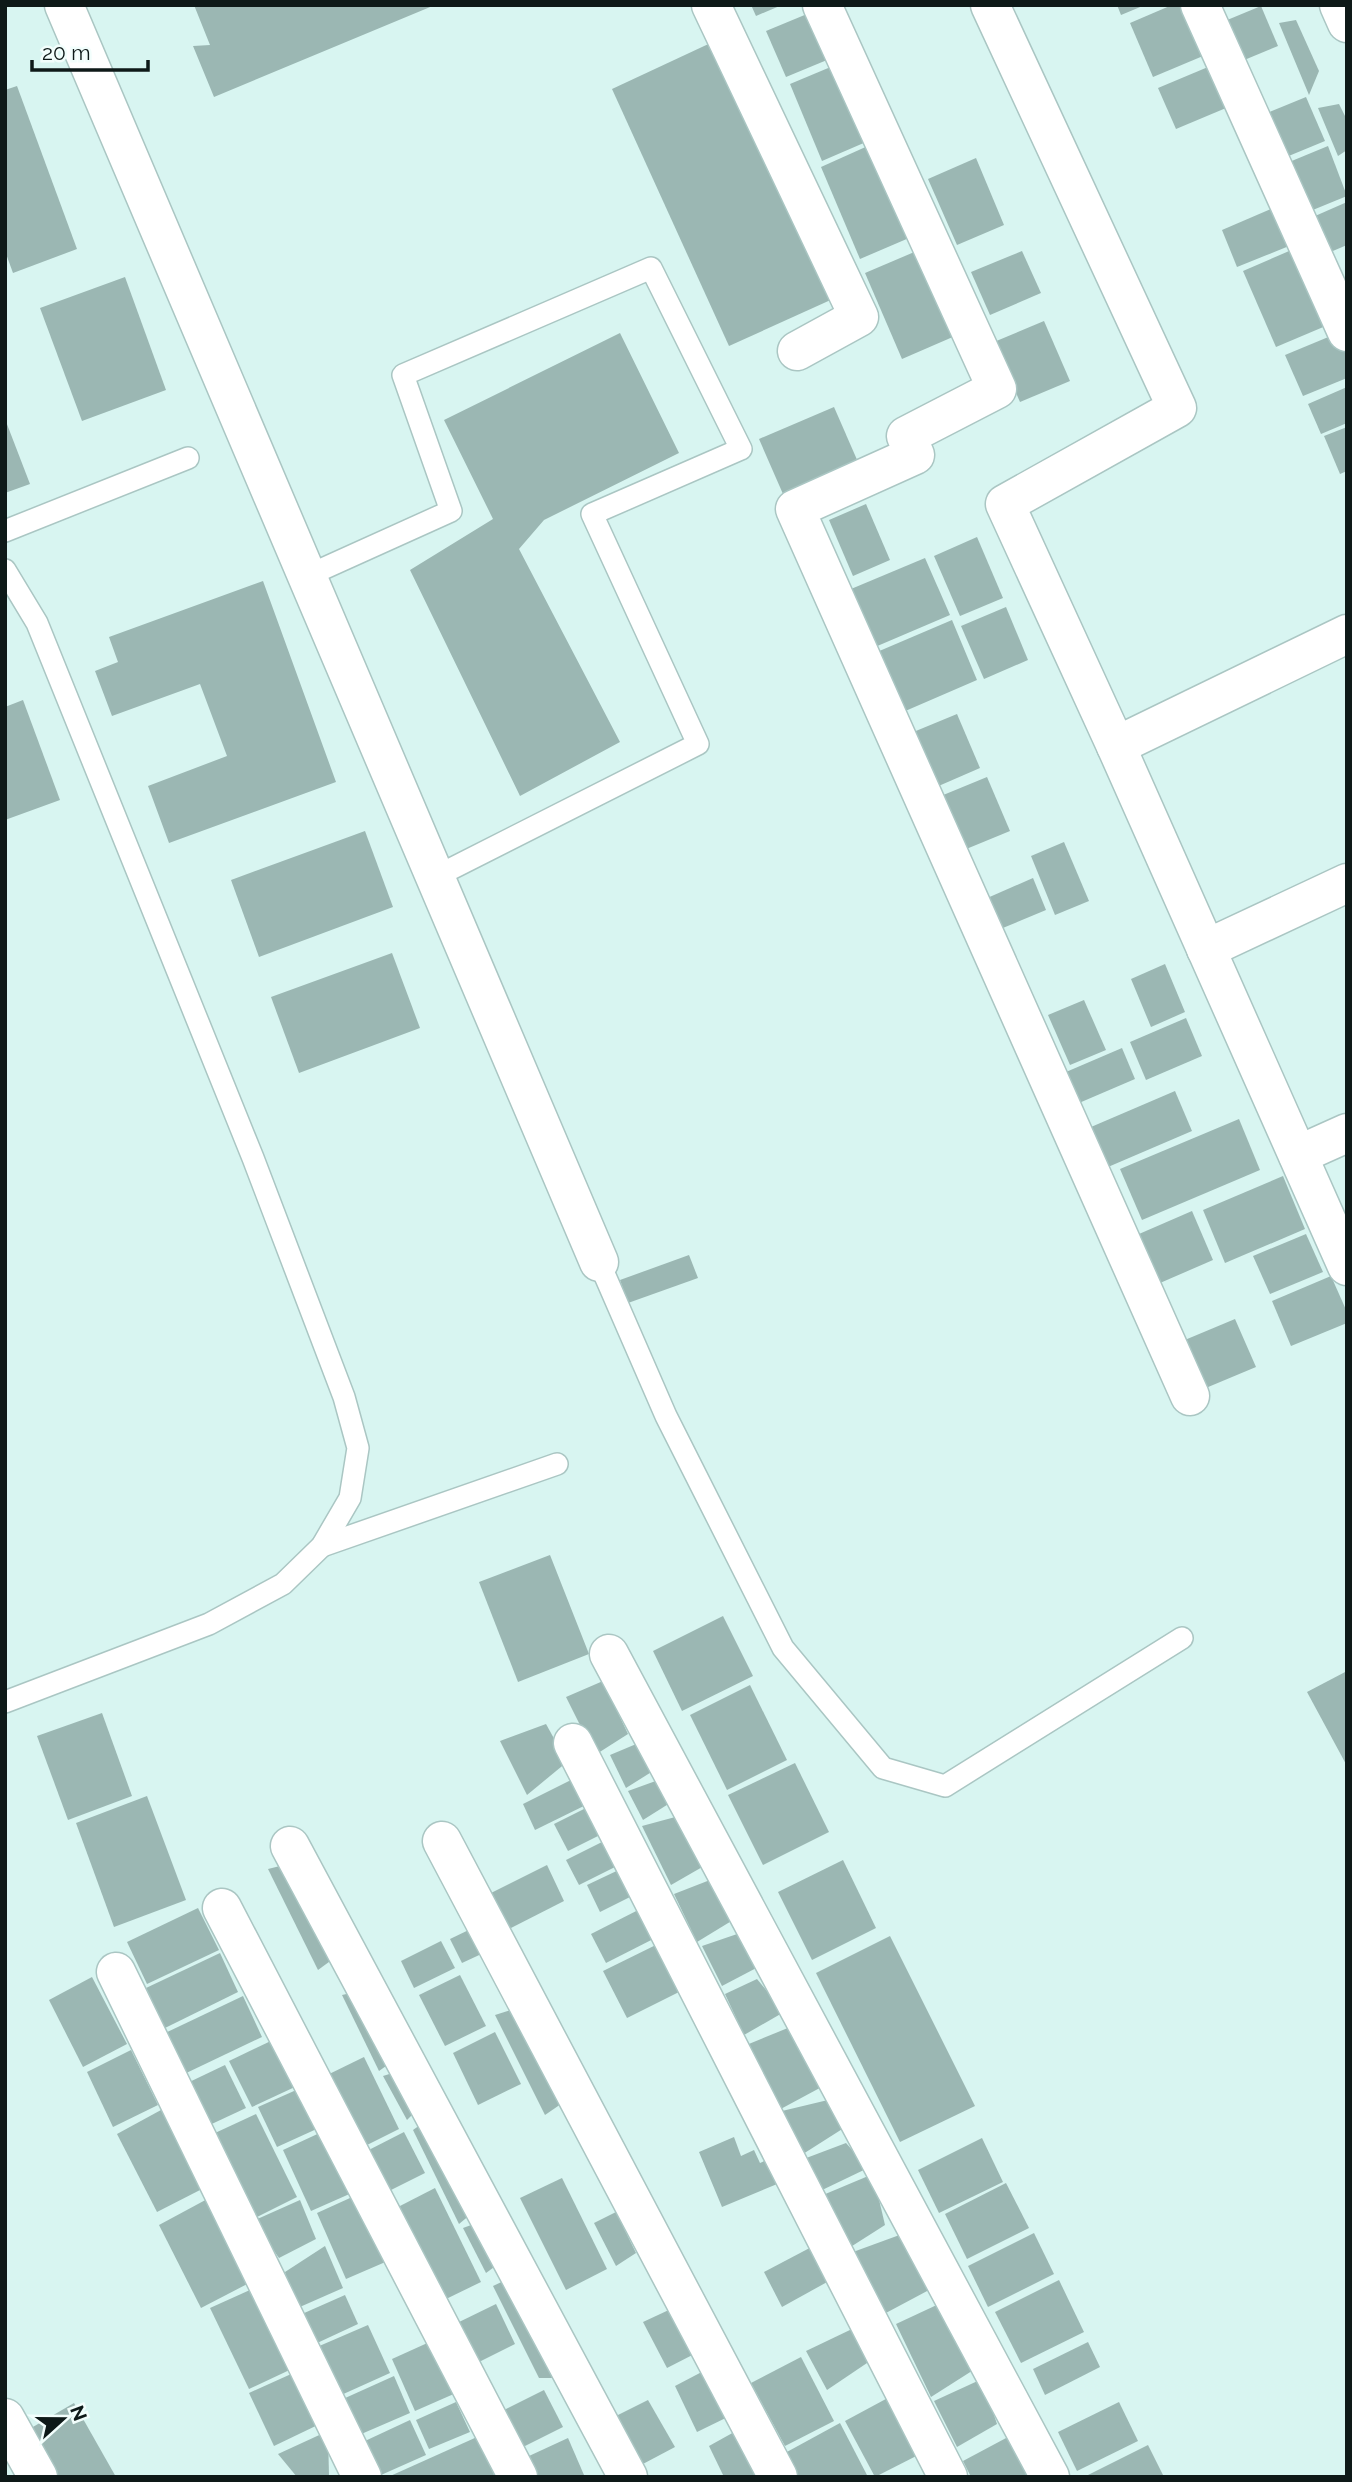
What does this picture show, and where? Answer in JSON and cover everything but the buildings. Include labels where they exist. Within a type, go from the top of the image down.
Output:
[{"type":"street","points":[[64,5],[599,1262]]},
{"type":"street","points":[[711,5],[859,317],[797,351]]},
{"type":"street","points":[[822,5],[998,389],[906,436],[915,455],[795,509],[1190,1396]]},
{"type":"street","points":[[989,5],[1177,408],[1004,504],[1116,746],[1347,1266]]},
{"type":"street","points":[[1200,5],[1347,332]]},
{"type":"street","points":[[1339,5],[1347,23]]},
{"type":"street","points":[[1116,746],[1347,635]]},
{"type":"street","points":[[1206,949],[1347,883]]},
{"type":"street","points":[[1298,1155],[1347,1133]]},
{"type":"street","points":[[609,1654],[1050,2477]]},
{"type":"street","points":[[573,1743],[948,2477]]},
{"type":"street","points":[[442,1841],[778,2477]]},
{"type":"street","points":[[290,1846],[628,2477]]},
{"type":"street","points":[[222,1908],[518,2477]]},
{"type":"street","points":[[116,1972],[362,2477]]},
{"type":"street","points":[[5,2418],[38,2477]]},
{"type":"lane","points":[[307,576],[452,511],[403,375],[651,268],[741,449],[592,514],[698,744],[435,877]]},
{"type":"lane","points":[[5,531],[188,458]]},
{"type":"lane","points":[[5,570],[42,636],[253,1157],[344,1397],[358,1448],[350,1498],[321,1546],[283,1584],[209,1624],[5,1702]]},
{"type":"lane","points":[[599,1262],[666,1416],[783,1648],[883,1768],[945,1786],[1182,1638]]},
{"type":"lane","points":[[321,1546],[557,1464]]}]
